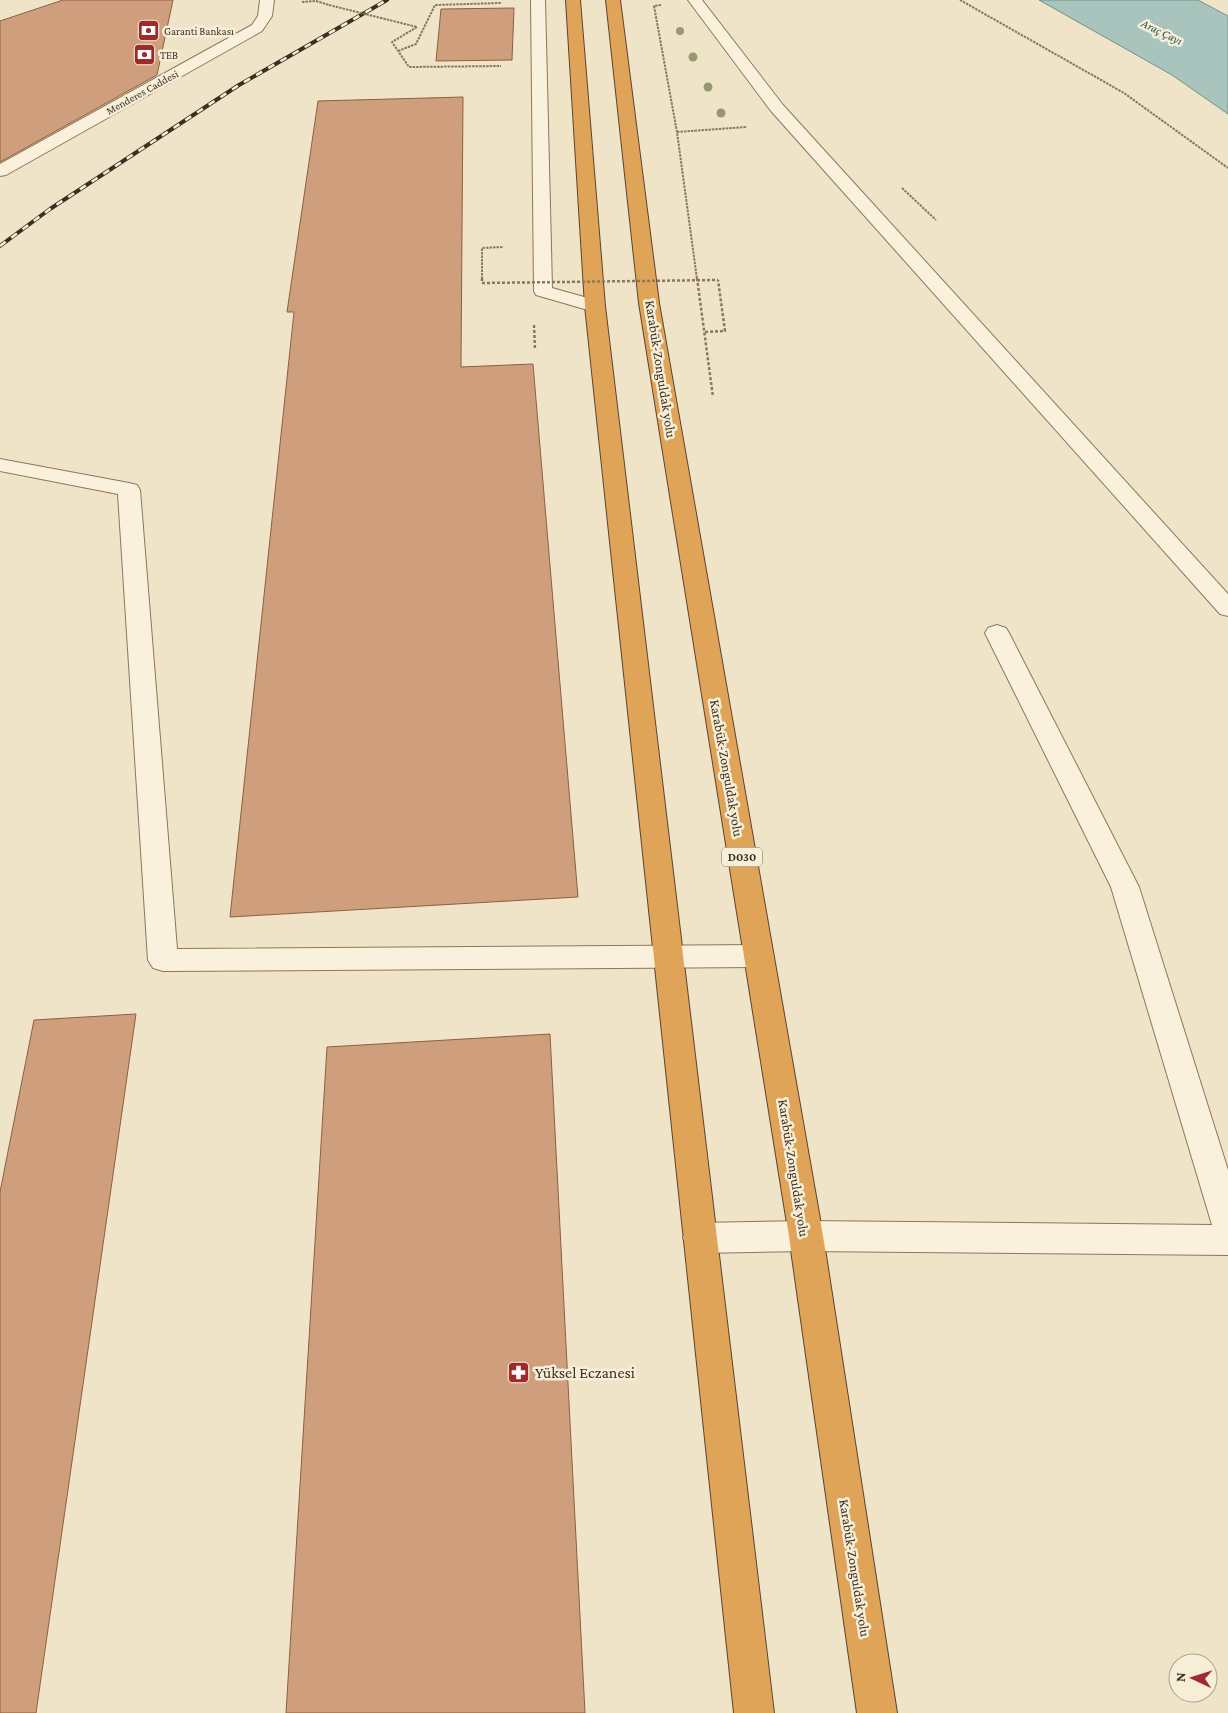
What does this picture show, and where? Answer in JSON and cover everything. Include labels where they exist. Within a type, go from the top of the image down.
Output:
[{"type":"highway","points":[[573,0],[596,306],[754,1713]]},
{"type":"highway","name":"Karabük-Zonguldak yolu","points":[[613,0],[650,302],[806,1236],[877,1713]]},
{"type":"street","name":"Menderes Caddesi","points":[[0,171],[257,28],[265,16],[267,0]]},
{"type":"street","points":[[695,0],[777,108],[1228,609]]},
{"type":"street","points":[[538,1],[543,291],[596,306]]},
{"type":"street","points":[[0,465],[129,490],[163,960],[759,956]]},
{"type":"street","points":[[997,633],[1125,887],[1228,1223]]},
{"type":"street","points":[[700,1238],[806,1236],[1228,1240]]},
{"type":"path","points":[[960,0],[1124,93],[1228,168]]},
{"type":"path","points":[[398,51],[416,44],[435,5],[538,1]]},
{"type":"path","points":[[316,2],[418,27],[392,42],[409,67],[539,66]]},
{"type":"path","points":[[664,5],[654,6],[677,132],[713,396]]},
{"type":"path","points":[[677,132],[752,127]]},
{"type":"path","points":[[482,248],[482,283],[718,280],[725,331],[705,332]]},
{"type":"water","name":"Araç Çayı","points":[[1039,0],[1198,0],[1228,16],[1228,114],[1172,75]]},
{"type":"building","points":[[63,0],[173,0],[157,75],[0,162],[0,21]]},
{"type":"building","points":[[514,8],[512,60],[436,61],[441,9]]},
{"type":"building","points":[[463,97],[461,367],[533,364],[578,897],[230,917],[294,312],[287,312],[318,101]]},
{"type":"building","points":[[136,1014],[36,1713],[0,1713],[0,1192],[34,1020]]},
{"type":"building","points":[[550,1034],[585,1713],[286,1713],[327,1047]]},
{"type":"railway","points":[[0,246],[50,209],[239,85],[387,0]]},
{"type":"place","name":"Garanti Bankası","points":[[148,31]]},
{"type":"place","name":"TEB","points":[[144,55]]},
{"type":"place","name":"Yüksel Eczanesi","points":[[519,1372]]}]
